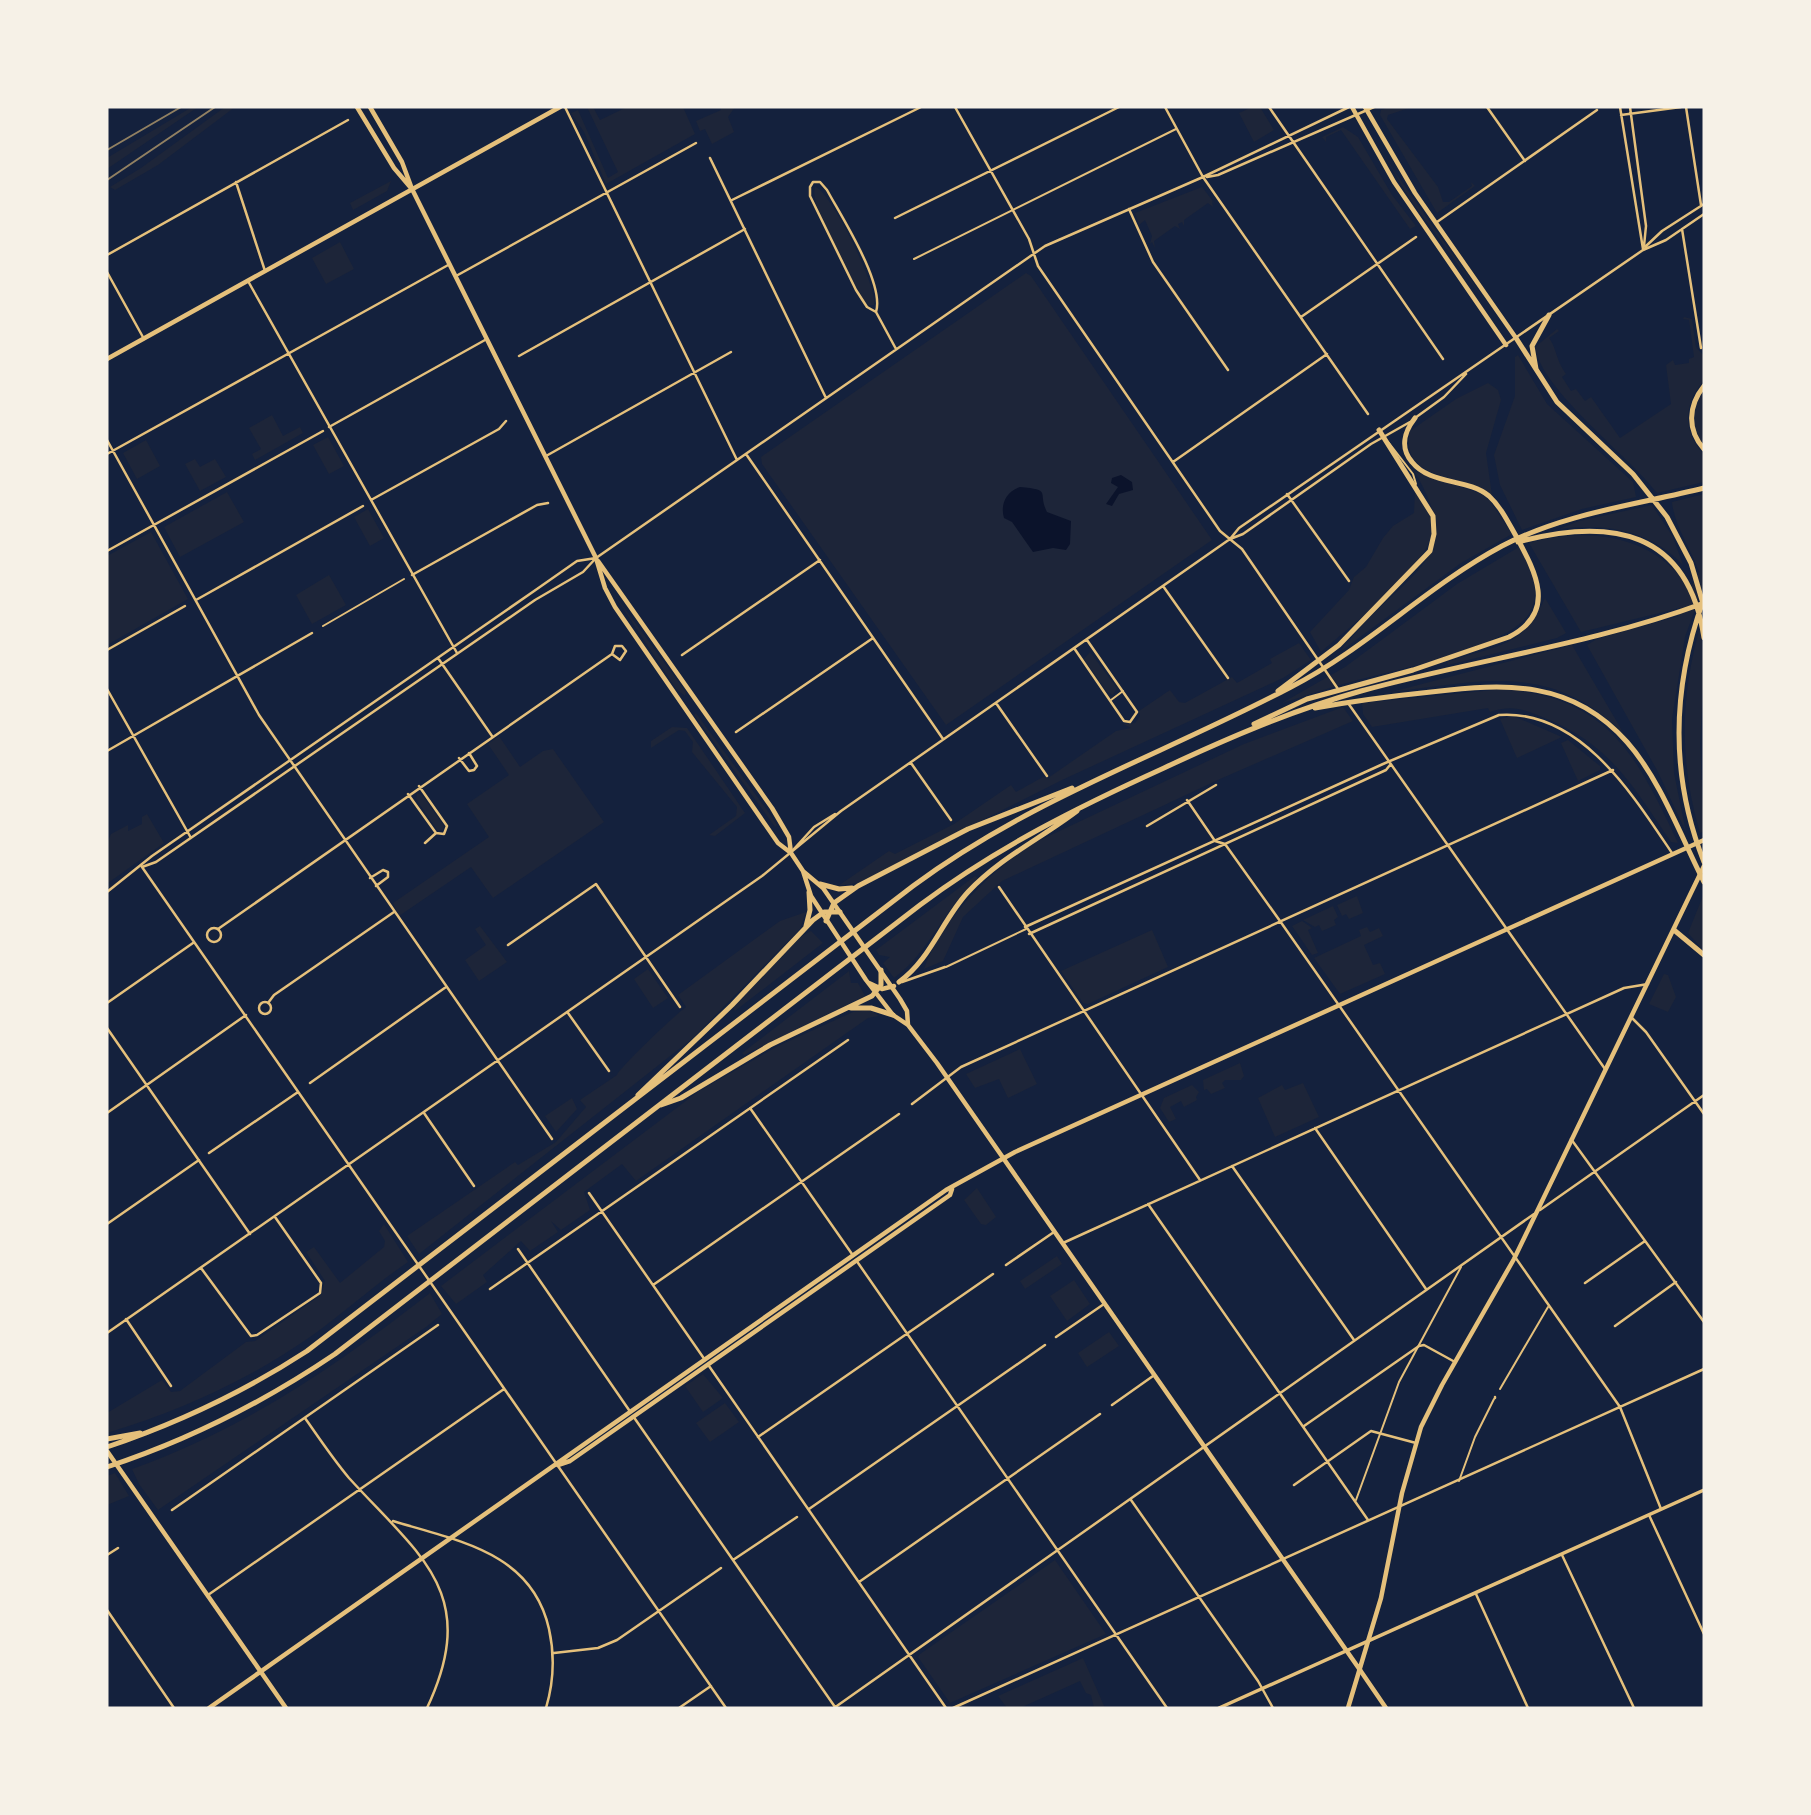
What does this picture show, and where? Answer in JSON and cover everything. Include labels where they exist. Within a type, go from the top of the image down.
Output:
[{"type":"highway","points":[[1538,375],[1532,346],[1549,315]]},
{"type":"highway","points":[[1516,338],[1538,375],[1564,410],[1639,481],[1667,517],[1696,576],[1704,603],[1685,663],[1678,738],[1686,804],[1704,864]]},
{"type":"highway","points":[[1704,386],[1694,402],[1691,421],[1694,435],[1704,449]]},
{"type":"highway","points":[[107,1467],[220,1422],[307,1373],[974,866],[1088,803],[1307,699],[1413,670],[1516,633],[1532,616],[1538,599],[1538,580],[1527,556],[1496,504],[1483,492],[1426,474],[1413,464],[1407,454],[1405,441],[1415,418]]},
{"type":"highway","points":[[1264,701],[1339,645],[1425,558],[1433,542],[1434,525],[1429,507],[1380,430]]},
{"type":"highway","points":[[107,1449],[223,1400],[307,1351],[967,848],[1022,815],[1264,701],[1338,660],[1451,578],[1501,547],[1575,518],[1704,488]]},
{"type":"highway","points":[[1501,547],[1566,531],[1614,534],[1643,543],[1666,556],[1691,587],[1700,607],[1704,638]]},
{"type":"highway","points":[[1219,742],[1298,711],[1362,691],[1669,615],[1704,603]]},
{"type":"highway","points":[[1298,711],[1484,686],[1520,686],[1565,698],[1611,726],[1636,754],[1704,882]]},
{"type":"highway","points":[[826,921],[834,903],[858,886],[999,815],[1045,796],[1082,786]]},
{"type":"highway","points":[[899,982],[920,962],[950,915],[975,885],[1013,853],[1088,803]]},
{"type":"highway","points":[[820,884],[839,889],[858,886]]},
{"type":"highway","points":[[805,929],[810,915],[808,892]]},
{"type":"highway","points":[[629,1105],[805,929],[822,914],[829,911],[840,912]]},
{"type":"highway","points":[[1674,930],[1704,955]]},
{"type":"highway","points":[[658,1106],[672,1102],[747,1057],[878,990],[881,970]]},
{"type":"highway","points":[[847,1008],[871,1008],[893,1015]]},
{"type":"highway","points":[[107,1438],[150,1433]]},
{"type":"main road","points":[[357,107],[394,168],[412,189]]},
{"type":"main road","points":[[370,107],[402,162],[412,189],[596,558],[605,588],[633,634],[778,843],[791,853],[803,871],[820,884],[881,970],[907,1011],[908,1025]]},
{"type":"main road","points":[[107,359],[562,107]]},
{"type":"main road","points":[[1351,107],[1394,182],[1506,345]]},
{"type":"main road","points":[[1366,108],[1436,223],[1516,338]]},
{"type":"main road","points":[[596,558],[612,577],[772,808],[789,837],[791,853]]},
{"type":"main road","points":[[209,1708],[631,1414],[946,1190],[953,1189],[1003,1158],[1704,841]]},
{"type":"main road","points":[[1348,1708],[1384,1587],[1416,1443],[1454,1362],[1514,1259],[1704,864]]},
{"type":"main road","points":[[803,871],[808,892],[866,980],[878,990],[893,1015],[908,1025],[947,1077],[1386,1708]]},
{"type":"main road","points":[[878,990],[892,987],[899,982]]},
{"type":"main road","points":[[706,1361],[856,1261],[950,1195],[953,1189]]},
{"type":"main road","points":[[107,1449],[286,1708]]},
{"type":"street","points":[[562,107],[607,193],[737,460]]},
{"type":"street","points":[[732,201],[920,107]]},
{"type":"street","points":[[955,107],[1013,210],[1038,266],[1220,531],[1240,546],[1605,1069]]},
{"type":"street","points":[[895,218],[1119,107]]},
{"type":"street","points":[[1165,107],[1203,177],[1368,414]]},
{"type":"street","points":[[1269,107],[1443,359]]},
{"type":"street","points":[[142,867],[156,862],[442,663],[535,600],[583,572],[596,558],[1033,254],[1351,107]]},
{"type":"street","points":[[1203,177],[1217,175],[1366,108],[1374,107]]},
{"type":"street","points":[[1487,107],[1525,161]]},
{"type":"street","points":[[1620,107],[1643,250]]},
{"type":"street","points":[[1630,107],[1646,226],[1643,250]]},
{"type":"street","points":[[1622,115],[1681,107]]},
{"type":"street","points":[[1643,250],[1662,230],[1703,204],[1686,107]]},
{"type":"street","points":[[1436,223],[1597,110]]},
{"type":"street","points":[[107,255],[348,120]]},
{"type":"street","points":[[456,276],[696,143]]},
{"type":"street","points":[[710,158],[826,398]]},
{"type":"street","points":[[876,312],[877,293],[863,262],[825,188],[820,182],[813,182],[810,196],[828,236],[861,300],[876,312],[896,349]]},
{"type":"street","points":[[236,183],[265,271]]},
{"type":"street","points":[[1129,209],[1153,262],[1228,370]]},
{"type":"street","points":[[1230,539],[1239,528],[1380,430],[1643,250],[1704,214]]},
{"type":"street","points":[[519,356],[745,229]]},
{"type":"street","points":[[1682,229],[1701,348]]},
{"type":"street","points":[[1301,317],[1416,237]]},
{"type":"street","points":[[107,454],[450,264]]},
{"type":"street","points":[[107,272],[144,339]]},
{"type":"street","points":[[248,281],[457,653]]},
{"type":"street","points":[[1696,310],[1702,309]]},
{"type":"street","points":[[329,427],[487,339]]},
{"type":"street","points":[[546,456],[732,352]]},
{"type":"street","points":[[1172,462],[1327,354]]},
{"type":"street","points":[[107,1333],[646,958],[791,853],[814,827],[944,740],[1230,539],[1243,534],[1386,439],[1444,397],[1465,374]]},
{"type":"street","points":[[370,500],[499,429],[506,421]]},
{"type":"street","points":[[107,551],[323,430]]},
{"type":"street","points":[[107,440],[239,677],[290,761],[552,1139]]},
{"type":"street","points":[[746,454],[944,740]]},
{"type":"street","points":[[1287,494],[1349,582]]},
{"type":"street","points":[[412,575],[537,505],[548,503]]},
{"type":"street","points":[[196,600],[363,506]]},
{"type":"street","points":[[107,892],[187,832],[577,561],[596,558]]},
{"type":"street","points":[[682,655],[820,560]]},
{"type":"street","points":[[1163,586],[1228,678]]},
{"type":"street","points":[[107,650],[185,606]]},
{"type":"street","points":[[107,751],[312,633]]},
{"type":"street","points":[[736,732],[873,638]]},
{"type":"street","points":[[1074,648],[1124,721],[1130,722],[1136,718],[1137,712],[1087,639]]},
{"type":"street","points":[[218,929],[221,933],[220,939],[209,941],[208,931],[218,929],[459,758],[612,654],[617,645],[626,651],[620,660],[612,654]]},
{"type":"street","points":[[438,658],[492,736]]},
{"type":"street","points":[[107,689],[191,838]]},
{"type":"street","points":[[996,703],[1047,776]]},
{"type":"street","points":[[1025,928],[1499,715],[1515,714],[1563,731],[1613,770],[1673,854]]},
{"type":"street","points":[[459,758],[469,771],[474,770],[477,766],[468,752]]},
{"type":"street","points":[[911,762],[951,820]]},
{"type":"street","points":[[1029,934],[1386,770],[1390,764]]},
{"type":"street","points":[[912,1104],[961,1067],[1613,770]]},
{"type":"street","points":[[1147,825],[1216,785]]},
{"type":"street","points":[[408,794],[436,833],[444,834],[447,826],[419,786]]},
{"type":"street","points":[[1187,800],[1215,841],[1225,844],[1280,921],[1620,1407],[1661,1510]]},
{"type":"street","points":[[425,843],[436,833]]},
{"type":"street","points":[[142,867],[726,1708]]},
{"type":"street","points":[[1157,867],[1160,874]]},
{"type":"street","points":[[370,878],[383,870],[388,872],[388,877],[376,886]]},
{"type":"street","points":[[508,945],[596,884],[680,1007]]},
{"type":"street","points":[[999,887],[1200,1180]]},
{"type":"street","points":[[1104,891],[1107,898]]},
{"type":"street","points":[[268,1003],[274,995],[394,912]]},
{"type":"street","points":[[107,1003],[194,942]]},
{"type":"street","points":[[899,982],[912,981],[945,967]]},
{"type":"street","points":[[1062,1243],[1629,986],[1648,984]]},
{"type":"street","points":[[310,1083],[446,987]]},
{"type":"street","points":[[568,1013],[609,1071]]},
{"type":"street","points":[[107,1113],[246,1016]]},
{"type":"street","points":[[1631,1017],[1643,1027],[1704,1114]]},
{"type":"street","points":[[107,1028],[250,1234]]},
{"type":"street","points":[[489,1289],[848,1040]]},
{"type":"street","points":[[209,1153],[298,1092]]},
{"type":"street","points":[[518,1249],[834,1708],[1704,1095]]},
{"type":"street","points":[[750,1108],[1167,1708]]},
{"type":"street","points":[[424,1113],[474,1186]]},
{"type":"street","points":[[653,1285],[899,1114]]},
{"type":"street","points":[[1315,1128],[1426,1289]]},
{"type":"street","points":[[1571,1139],[1704,1322]]},
{"type":"street","points":[[107,1224],[200,1160]]},
{"type":"street","points":[[1232,1166],[1354,1340]]},
{"type":"street","points":[[589,1194],[946,1708]]},
{"type":"street","points":[[1148,1204],[1369,1521]]},
{"type":"street","points":[[201,1268],[251,1336],[257,1335],[320,1293],[322,1288],[275,1217]]},
{"type":"street","points":[[1006,1265],[1054,1232]]},
{"type":"street","points":[[1585,1283],[1645,1241]]},
{"type":"street","points":[[758,1437],[993,1274]]},
{"type":"street","points":[[1615,1326],[1676,1282]]},
{"type":"street","points":[[1056,1337],[1104,1304]]},
{"type":"street","points":[[127,1320],[171,1386]]},
{"type":"street","points":[[172,1510],[438,1325]]},
{"type":"street","points":[[808,1509],[1045,1345]]},
{"type":"street","points":[[1304,1426],[1421,1345],[1454,1362]]},
{"type":"street","points":[[953,1708],[1704,1369]]},
{"type":"street","points":[[1112,1405],[1153,1376]]},
{"type":"street","points":[[208,1595],[504,1389]]},
{"type":"street","points":[[859,1582],[1100,1414]]},
{"type":"street","points":[[305,1418],[359,1488],[424,1558],[440,1584],[447,1620],[443,1665],[427,1708]]},
{"type":"street","points":[[1294,1485],[1371,1431],[1416,1443]]},
{"type":"street","points":[[1219,1708],[1704,1490]]},
{"type":"street","points":[[1131,1500],[1273,1708]]},
{"type":"street","points":[[1649,1515],[1704,1634]]},
{"type":"street","points":[[733,1560],[797,1517]]},
{"type":"street","points":[[392,1521],[451,1539],[501,1559],[522,1574],[535,1591],[546,1616],[554,1653],[546,1708]]},
{"type":"street","points":[[107,1555],[118,1548]]},
{"type":"street","points":[[1562,1555],[1634,1708]]},
{"type":"street","points":[[554,1653],[598,1648],[617,1640],[721,1568]]},
{"type":"street","points":[[1476,1594],[1528,1708]]},
{"type":"street","points":[[107,1610],[174,1708]]},
{"type":"street","points":[[679,1708],[711,1686]]},
{"type":"lane","points":[[914,259],[1177,129]]},
{"type":"lane","points":[[323,626],[404,579]]},
{"type":"lane","points":[[1110,700],[1123,691]]},
{"type":"lane","points":[[945,967],[1025,928]]},
{"type":"lane","points":[[1356,1501],[1379,1431],[1399,1382],[1460,1274],[1462,1264]]},
{"type":"lane","points":[[1500,1389],[1548,1307]]},
{"type":"lane","points":[[1459,1481],[1475,1437],[1495,1397]]},
{"type":"lane","points":[[118,1548],[121,1553]]},
{"type":"shaded area","points":[[192,107],[198,107],[107,169],[107,158]]},
{"type":"shaded area","points":[[225,107],[235,107],[158,165],[115,190],[110,187],[141,168]]},
{"type":"shaded area","points":[[587,107],[593,107],[600,120],[627,107],[683,107],[695,134],[606,184],[584,132],[571,113],[578,110],[608,178],[618,172]]},
{"type":"shaded area","points":[[721,107],[735,107],[728,117],[734,132],[712,144],[705,129],[700,131],[696,121],[721,110]]},
{"type":"shaded area","points":[[1252,107],[1260,107],[1274,130],[1254,142],[1239,113]]},
{"type":"shaded area","points":[[1389,107],[1412,107],[1388,115],[1387,119],[1438,187],[1443,202],[1449,202],[1472,186],[1471,182],[1475,186],[1437,213],[1380,115],[1381,110]]},
{"type":"shaded area","points":[[1366,124],[1395,172],[1501,323],[1409,198]]},
{"type":"shaded area","points":[[1343,127],[1358,137],[1392,195],[1416,226],[1410,229],[1341,130],[1326,137],[1326,142],[1322,137]]},
{"type":"shaded area","points":[[391,181],[387,191],[353,210],[350,203]]},
{"type":"shaded area","points":[[815,187],[831,204],[852,241],[869,281],[874,305],[869,305],[863,299],[832,242],[818,210]]},
{"type":"shaded area","points":[[1202,187],[1216,205],[1212,201],[1213,207],[1208,203],[1184,220],[1184,226],[1182,222],[1178,224],[1180,229],[1175,226],[1154,241],[1155,248],[1152,242],[1150,244],[1152,236],[1145,220],[1139,225],[1135,213]]},
{"type":"shaded area","points":[[340,242],[354,269],[326,284],[312,258]]},
{"type":"shaded area","points":[[1026,273],[1031,276],[1212,540],[946,725],[762,464],[761,457]]},
{"type":"shaded area","points":[[1683,319],[1692,319],[1696,347],[1704,356],[1704,381],[1692,398],[1688,418],[1692,437],[1704,454],[1704,482],[1657,493],[1553,383],[1541,364],[1535,347],[1557,329],[1559,331],[1549,338],[1566,374],[1562,377],[1571,391],[1576,389],[1585,401],[1591,397],[1620,438],[1671,404],[1666,365],[1673,360],[1675,365],[1689,363],[1689,359],[1694,357],[1689,320]]},
{"type":"shaded area","points":[[1518,355],[1547,404],[1633,482],[1636,497],[1582,509],[1522,530],[1500,485],[1494,455],[1515,396],[1515,357]]},
{"type":"shaded area","points":[[1488,383],[1498,390],[1501,400],[1486,453],[1492,495],[1424,468],[1414,460],[1409,448],[1410,431],[1456,399]]},
{"type":"shaded area","points":[[1704,391],[1704,445],[1696,432],[1694,418]]},
{"type":"shaded area","points":[[272,415],[283,436],[300,427],[303,433],[255,460],[252,454],[261,449],[249,428]]},
{"type":"shaded area","points":[[328,437],[344,466],[329,474],[313,445]]},
{"type":"shaded area","points":[[146,440],[160,466],[137,479],[123,453]]},
{"type":"shaded area","points":[[195,459],[200,467],[215,459],[226,477],[200,491],[185,464]]},
{"type":"shaded area","points":[[1414,471],[1482,494],[1490,501],[1512,534],[1461,563],[1341,651],[1380,607],[1414,575],[1434,542],[1435,523],[1429,500]]},
{"type":"shaded area","points":[[1121,475],[1132,482],[1133,490],[1119,494],[1112,506],[1106,504],[1118,487],[1111,483],[1112,478]]},
{"type":"shaded area","points":[[1020,487],[1040,491],[1047,512],[1071,521],[1070,544],[1066,550],[1053,548],[1033,552],[1012,522],[1004,518],[1005,499]]},
{"type":"shaded area","points":[[1415,490],[1430,518],[1432,529],[1429,543],[1419,560],[1387,595],[1321,652],[1310,632],[1349,590],[1354,577],[1366,567],[1393,526],[1414,513]]},
{"type":"shaded area","points":[[227,492],[244,522],[180,557],[164,527]]},
{"type":"shaded area","points":[[1704,494],[1704,584],[1685,637],[1672,719],[1674,773],[1686,832],[1658,772],[1587,645],[1597,639],[1679,616],[1680,608],[1581,632],[1529,543],[1574,535],[1618,539],[1639,546],[1658,557],[1675,571],[1690,589],[1699,572],[1679,528],[1672,502]]},
{"type":"shaded area","points":[[1652,505],[1673,537],[1683,565],[1656,544],[1626,532],[1593,527],[1559,529],[1579,521]]},
{"type":"shaded area","points":[[368,509],[384,538],[370,546],[354,517]]},
{"type":"shaded area","points":[[151,532],[188,599],[107,645],[107,556]]},
{"type":"shaded area","points":[[1519,547],[1533,579],[1535,596],[1530,612],[1519,625],[1476,647],[1450,656],[1345,683],[1282,703],[1345,667],[1457,584]]},
{"type":"shaded area","points":[[329,575],[346,605],[312,624],[296,595]]},
{"type":"shaded area","points":[[609,587],[686,692],[685,696],[676,689]]},
{"type":"shaded area","points":[[1545,598],[1566,633],[1557,638],[1448,665],[1447,662],[1493,648],[1517,637],[1527,628]]},
{"type":"shaded area","points":[[1701,624],[1704,669],[1700,743],[1704,831],[1700,833],[1688,780],[1685,728],[1689,677]]},
{"type":"shaded area","points":[[1299,643],[1311,660],[1283,678],[1062,780],[858,883],[838,886],[889,851],[895,854],[954,824],[1011,785],[1016,792],[1043,777],[1048,778],[1116,731],[1131,728],[1123,724],[1135,723],[1140,716],[1139,711],[1170,690],[1179,702],[1185,703],[1232,677],[1237,683],[1272,663],[1270,659]]},
{"type":"shaded area","points":[[1572,645],[1624,734],[1597,711],[1570,695],[1543,686],[1487,681],[1391,692]]},
{"type":"shaded area","points":[[1090,652],[1117,688],[1113,695],[1107,692],[1084,659]]},
{"type":"shaded area","points":[[1504,689],[1540,695],[1570,705],[1594,719],[1615,737],[1633,758],[1648,783],[1678,843],[1671,842],[1632,786],[1605,755],[1569,730],[1539,716],[1512,708],[1490,712],[1488,708],[1372,727],[1363,714],[1362,703]]},
{"type":"shaded area","points":[[1343,707],[1353,721],[1220,779],[1002,881],[963,917],[943,961],[924,969],[942,933],[969,898],[1017,854],[1034,843],[1244,744]]},
{"type":"shaded area","points":[[696,713],[767,810],[777,825],[775,827],[694,715]]},
{"type":"shaded area","points":[[1512,716],[1562,737],[1517,758],[1500,719]]},
{"type":"shaded area","points":[[672,727],[687,728],[745,813],[715,836],[709,835],[736,816],[737,807],[692,752],[693,742],[685,731],[679,730],[651,748],[651,741]]},
{"type":"shaded area","points":[[499,736],[520,767],[543,751],[553,749],[604,822],[493,898],[471,867],[399,916],[393,903],[489,837],[467,804],[509,775],[488,744]]},
{"type":"shaded area","points":[[1568,740],[1600,766],[1600,770],[1578,781],[1561,743]]},
{"type":"shaded area","points":[[417,793],[422,795],[444,826],[443,830],[437,830],[416,799]]},
{"type":"shaded area","points":[[147,814],[164,843],[108,883],[107,843],[111,834],[128,825],[128,831],[142,824],[142,817]]},
{"type":"shaded area","points":[[975,876],[978,878],[956,902],[917,956],[894,978],[883,963],[890,957],[879,955],[876,950]]},
{"type":"shaded area","points":[[1357,896],[1363,913],[1349,919],[1346,914],[1342,916],[1337,905]]},
{"type":"shaded area","points":[[1703,896],[1704,899],[1704,951],[1688,933]]},
{"type":"shaded area","points":[[1333,906],[1338,917],[1334,920],[1336,925],[1322,931],[1319,925],[1315,927],[1303,920]]},
{"type":"shaded area","points":[[806,912],[800,929],[693,1038],[419,1254],[407,1236],[515,1162],[518,1165],[556,1142],[586,1107],[580,1100],[617,1075],[637,1052],[686,1007],[678,995],[780,921]]},
{"type":"shaded area","points":[[1302,921],[1312,928],[1308,930],[1318,953],[1312,955],[1292,926]]},
{"type":"shaded area","points":[[480,926],[507,962],[479,981],[465,960],[486,945],[475,929]]},
{"type":"shaded area","points":[[1367,927],[1370,932],[1379,928],[1383,936],[1364,945],[1373,965],[1380,963],[1385,974],[1340,994],[1314,958],[1361,936],[1359,930]]},
{"type":"shaded area","points":[[1152,930],[1168,967],[1088,1004],[1083,1003],[1061,971]]},
{"type":"shaded area","points":[[811,931],[823,943],[735,1011],[733,1008],[800,937]]},
{"type":"shaded area","points":[[648,969],[668,998],[653,1008],[634,979]]},
{"type":"shaded area","points":[[849,971],[851,983],[858,983],[865,996],[744,1055],[742,1053]]},
{"type":"shaded area","points":[[1664,974],[1668,975],[1676,997],[1668,1012],[1649,1004]]},
{"type":"shaded area","points":[[870,1010],[879,1016],[868,1018],[636,1181],[622,1164],[584,1192],[590,1210],[561,1230],[551,1221],[558,1232],[530,1251],[521,1241],[483,1275],[487,1282],[456,1304],[441,1286],[699,1091],[778,1046],[853,1012]]},
{"type":"shaded area","points":[[1020,1049],[1037,1084],[1008,1098],[999,1079],[975,1088],[966,1074]]},
{"type":"shaded area","points":[[1240,1063],[1244,1076],[1241,1080],[1225,1080],[1222,1083],[1225,1088],[1211,1094],[1207,1089],[1204,1090],[1203,1080]]},
{"type":"shaded area","points":[[1303,1083],[1319,1117],[1275,1137],[1258,1098],[1282,1085],[1285,1090]]},
{"type":"shaded area","points":[[1192,1085],[1199,1092],[1197,1100],[1184,1107],[1181,1101],[1170,1107],[1176,1119],[1169,1122],[1160,1108],[1164,1098]]},
{"type":"shaded area","points":[[572,1098],[577,1109],[556,1132],[545,1116]]},
{"type":"shaded area","points":[[977,1188],[996,1217],[986,1225],[981,1224],[964,1200]]},
{"type":"shaded area","points":[[384,1224],[408,1262],[323,1328],[237,1381],[187,1405],[107,1433],[107,1413],[162,1380],[171,1392],[180,1391],[246,1342],[255,1341],[321,1295],[325,1281],[306,1252],[314,1247],[340,1283],[384,1247],[385,1241],[379,1231]]},
{"type":"shaded area","points":[[1057,1256],[1062,1264],[1025,1289],[1020,1281]]},
{"type":"shaded area","points":[[1074,1280],[1090,1304],[1067,1321],[1050,1296]]},
{"type":"shaded area","points":[[430,1293],[442,1314],[426,1327],[158,1510],[139,1484],[132,1469],[174,1453],[251,1415],[324,1370]]},
{"type":"shaded area","points":[[1109,1332],[1119,1346],[1087,1367],[1078,1353]]},
{"type":"shaded area","points":[[703,1374],[723,1398],[703,1412],[685,1386]]},
{"type":"shaded area","points":[[725,1403],[739,1422],[710,1442],[696,1423]]},
{"type":"shaded area","points":[[115,1473],[129,1496],[107,1505],[107,1476]]},
{"type":"shaded area","points":[[1055,1560],[1106,1634],[950,1703],[918,1657],[920,1654]]},
{"type":"shaded area","points":[[1083,1658],[1105,1708],[1094,1708],[1091,1695],[1086,1693],[1080,1681],[1020,1708],[1007,1708],[998,1696]]},
{"type":"railway","points":[[107,150],[181,107]]},
{"type":"railway","points":[[107,180],[215,107]]}]
